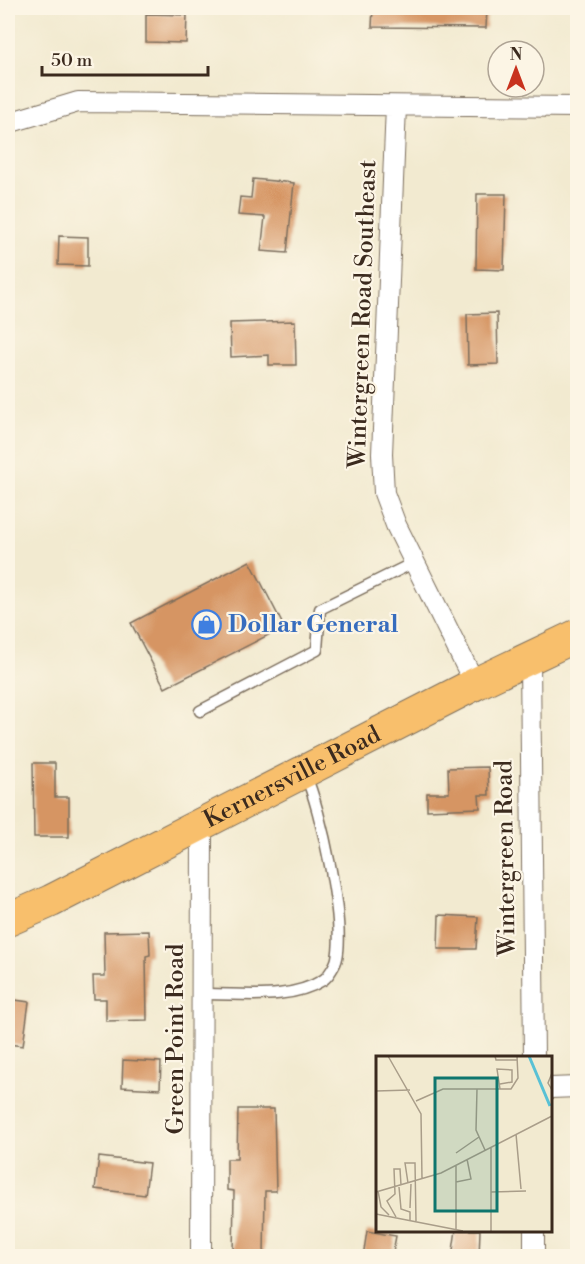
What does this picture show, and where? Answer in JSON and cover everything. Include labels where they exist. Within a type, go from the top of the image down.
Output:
[{"type":"main road","name":"Kernersville Road","points":[[8,920],[51,901],[475,684],[578,635]]},
{"type":"street","points":[[8,123],[78,102],[578,107]]},
{"type":"street","name":"Wintergreen Road Southeast","points":[[396,106],[382,454],[384,493],[414,561],[475,684]]},
{"type":"street","name":"Wintergreen Road","points":[[530,659],[534,1056]]},
{"type":"street","name":"Green Point Road","points":[[201,1257],[202,822]]},
{"type":"street","points":[[552,1088],[578,1088]]},
{"type":"street","points":[[534,1231],[534,1257]]},
{"type":"lane","points":[[200,711],[316,650],[320,609],[414,561]]},
{"type":"lane","points":[[201,994],[271,994],[298,991],[325,980],[337,959],[337,920],[330,868],[312,788],[304,771]]},
{"type":"building","points":[[373,8],[487,8],[486,28],[372,27]]},
{"type":"building","points":[[146,14],[187,15],[186,43],[146,42]]},
{"type":"building","points":[[253,179],[294,183],[287,253],[261,251],[265,217],[238,215],[240,197],[251,198]]},
{"type":"building","points":[[477,194],[506,194],[504,270],[476,269]]},
{"type":"building","points":[[59,236],[88,237],[88,266],[58,265]]},
{"type":"building","points":[[497,313],[498,364],[468,365],[467,314]]},
{"type":"building","points":[[295,321],[296,365],[269,365],[269,355],[231,357],[230,323]]},
{"type":"building","name":"Dollar General","points":[[250,561],[284,627],[165,688],[131,623]]},
{"type":"building","points":[[33,763],[55,763],[55,797],[69,797],[69,837],[34,837]]},
{"type":"building","points":[[488,767],[489,795],[479,795],[480,808],[427,810],[427,793],[449,793],[448,768]]},
{"type":"building","points":[[439,915],[478,917],[476,949],[438,949]]},
{"type":"building","points":[[149,931],[150,955],[146,956],[147,1020],[106,1021],[106,999],[94,999],[93,976],[105,976],[104,932]]},
{"type":"building","points":[[8,999],[29,1002],[23,1046],[8,1044]]},
{"type":"building","points":[[123,1060],[161,1062],[160,1089],[122,1087]]},
{"type":"building","points":[[238,1109],[274,1109],[276,1191],[265,1191],[264,1257],[233,1257],[234,1191],[227,1190],[227,1159],[237,1159]]},
{"type":"building","points":[[99,1157],[149,1163],[145,1195],[95,1189]]},
{"type":"building","points":[[367,1231],[396,1236],[392,1257],[363,1257]]},
{"type":"building","points":[[456,1231],[480,1231],[479,1257],[452,1257]]},
{"type":"place","name":"Dollar General","points":[[207,625]]}]
